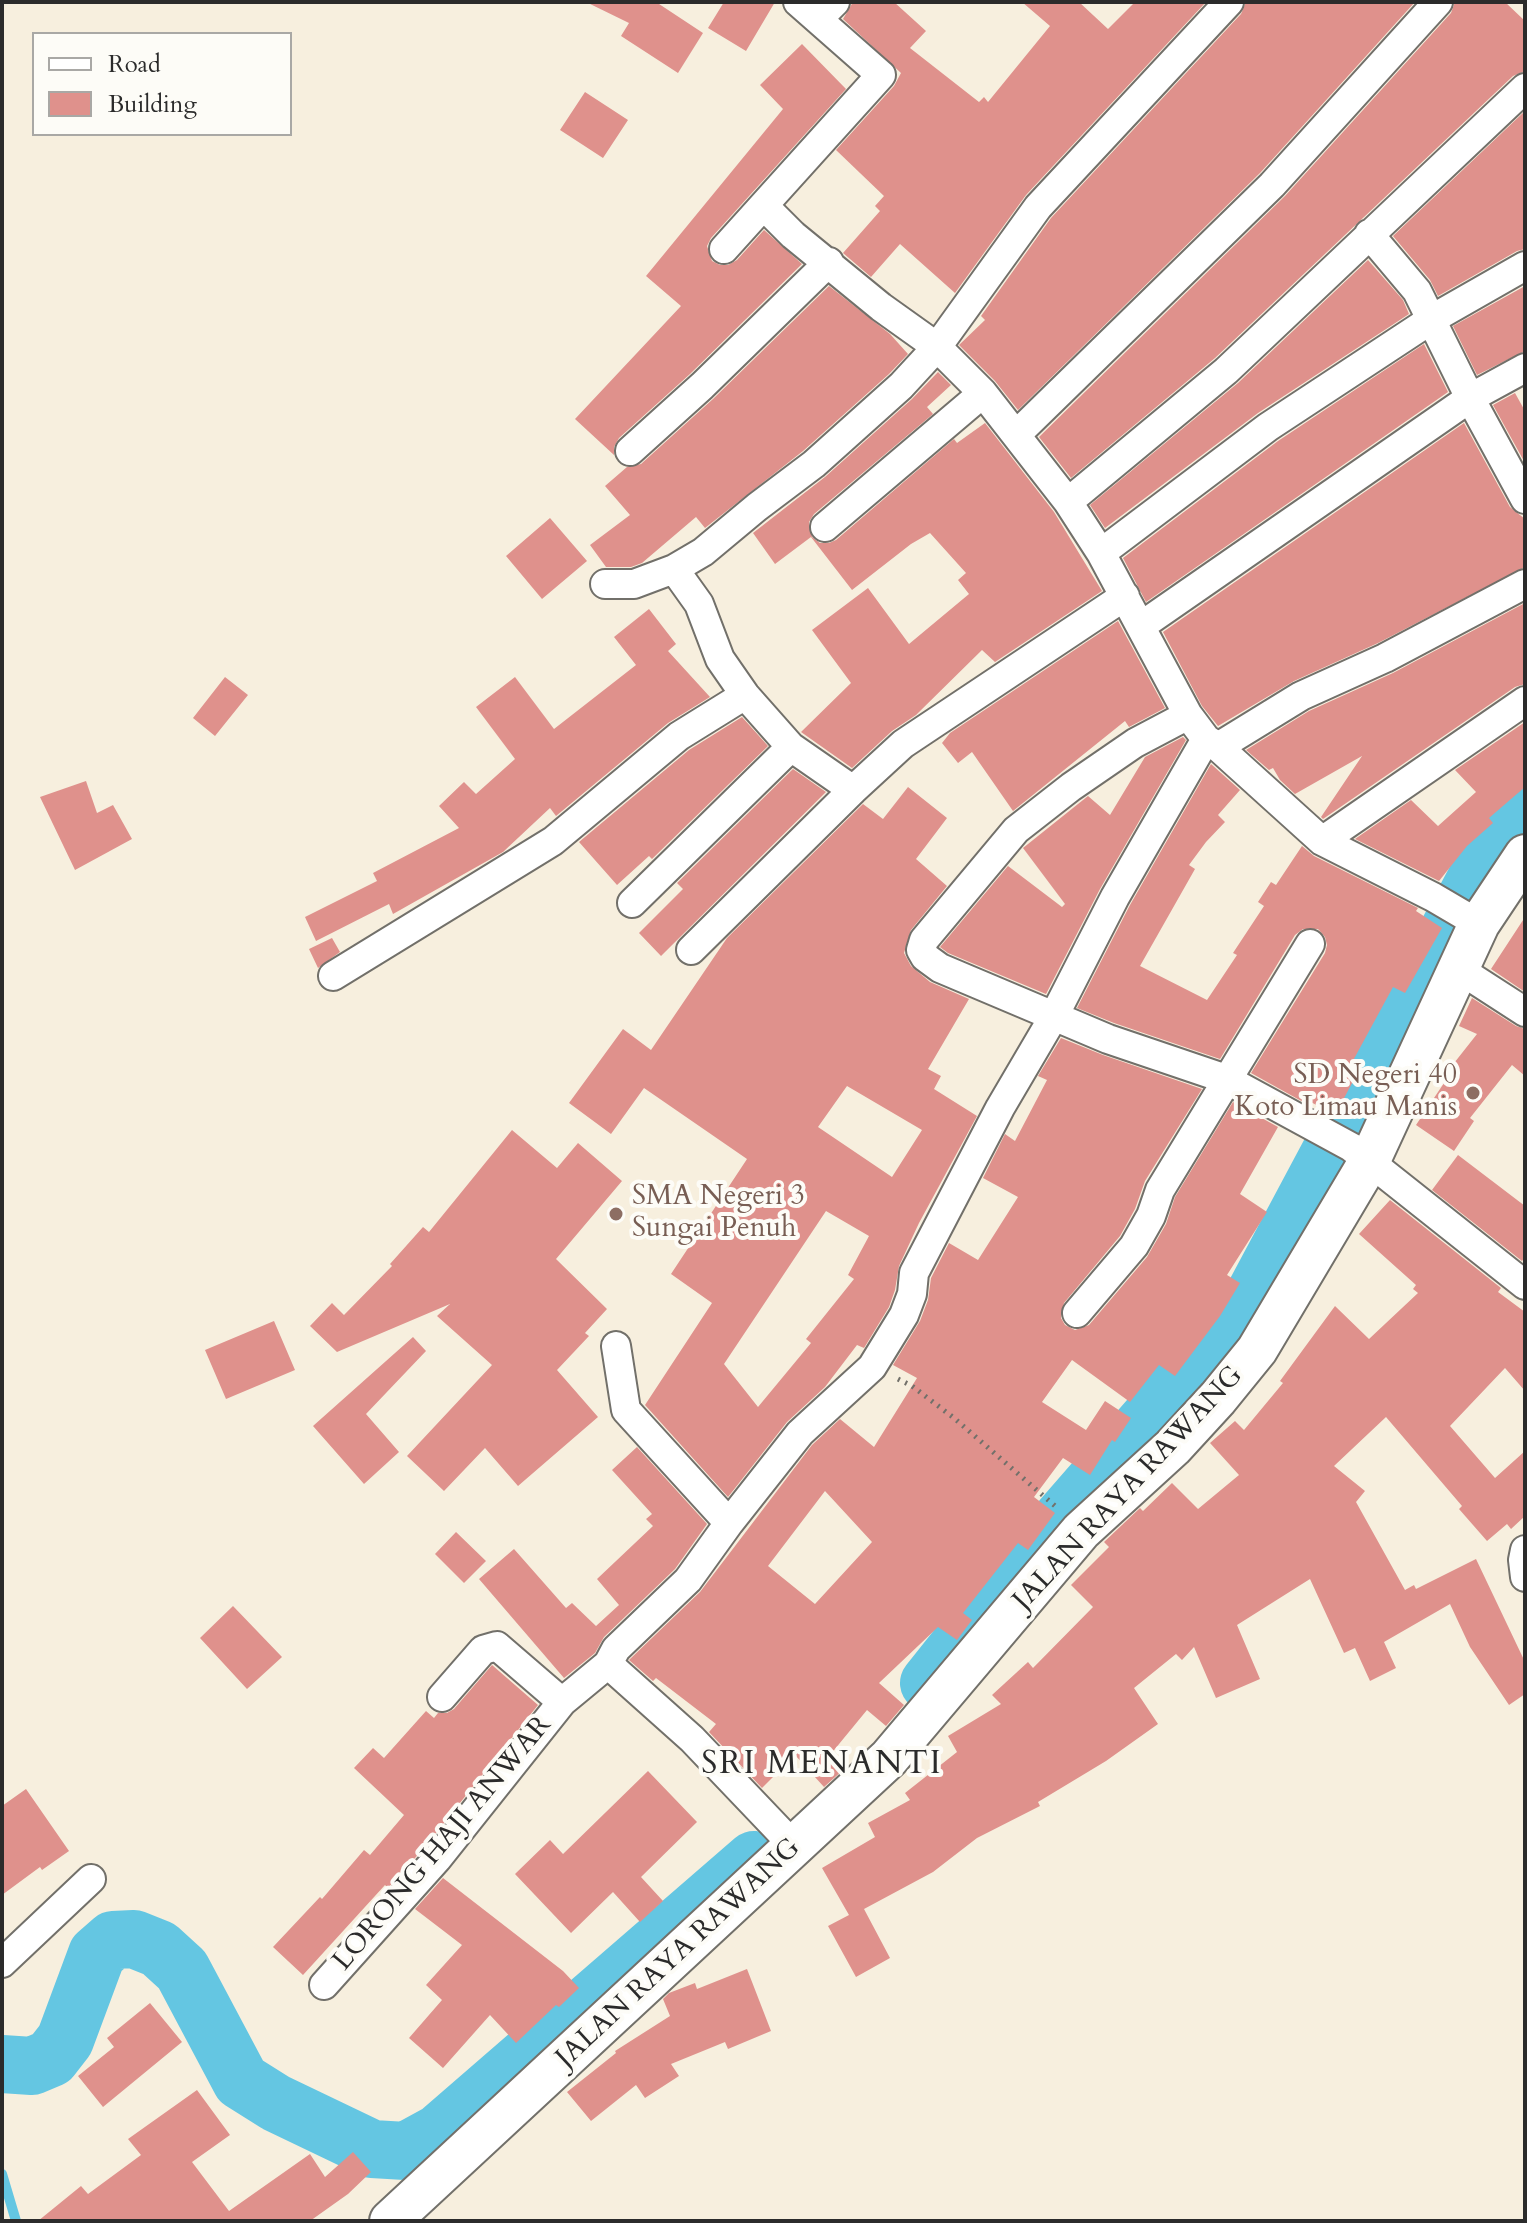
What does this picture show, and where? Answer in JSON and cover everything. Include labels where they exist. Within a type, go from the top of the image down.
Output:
[{"type":"main road","name":"JALAN RAYA RAWANG","points":[[390,2221],[783,1834],[889,1758],[1081,1531],[1173,1447],[1218,1398],[1257,1350],[1457,968],[1472,921],[1525,855]]},
{"type":"street","points":[[605,584],[634,584],[674,569],[703,552],[814,464],[901,386],[937,347],[1038,207],[1229,2]]},
{"type":"street","points":[[1017,434],[1272,185],[1438,2]]},
{"type":"street","points":[[724,249],[881,75],[817,8]]},
{"type":"street","points":[[1068,502],[1226,371],[1525,88]]},
{"type":"street","points":[[764,206],[793,235],[881,307],[937,347],[983,393],[1068,502],[1101,553],[1188,715],[1212,743],[1322,841],[1433,897],[1472,921]]},
{"type":"street","points":[[1369,234],[1417,291],[1525,499]]},
{"type":"street","points":[[630,451],[702,386],[829,262]]},
{"type":"street","points":[[1101,553],[1268,427],[1432,319],[1525,266]]},
{"type":"street","points":[[1141,626],[1470,398],[1525,368]]},
{"type":"street","points":[[825,527],[983,393]]},
{"type":"street","points":[[674,569],[699,604],[720,659],[745,695],[791,747],[853,790]]},
{"type":"street","points":[[1212,743],[1301,696],[1385,658],[1525,584]]},
{"type":"street","points":[[691,950],[903,744],[1125,596]]},
{"type":"street","points":[[333,976],[553,841],[679,736],[745,695]]},
{"type":"street","points":[[1322,841],[1525,701]]},
{"type":"street","points":[[1188,715],[1135,743],[1016,830],[924,940],[921,950],[925,957],[940,968],[1108,1039],[1226,1079],[1323,1132],[1360,1154],[1525,1285]]},
{"type":"street","name":"LORONG HAJI ANWAR","points":[[324,1985],[437,1859],[562,1702],[608,1664],[616,1649],[688,1580],[800,1433],[872,1367],[904,1315],[912,1294],[914,1273],[1000,1108],[1054,1016],[1115,897],[1212,743]]},
{"type":"street","points":[[632,903],[791,747]]},
{"type":"street","points":[[1077,1313],[1134,1246],[1151,1216],[1160,1190],[1310,944]]},
{"type":"street","points":[[1457,968],[1525,1012]]},
{"type":"street","points":[[616,1346],[626,1410],[729,1523]]},
{"type":"street","points":[[1525,1550],[1525,1577]]},
{"type":"street","name":"LORONG HAJI ANWAR","points":[[442,1697],[483,1650],[497,1646],[562,1702]]},
{"type":"street","points":[[608,1664],[692,1739],[783,1834]]},
{"type":"street","points":[[2,1963],[91,1879]]},
{"type":"path","points":[[872,1367],[912,1386],[954,1418],[1055,1506]]},
{"type":"building","points":[[586,2],[656,2],[703,33],[678,73],[621,36],[629,23]]},
{"type":"building","points":[[724,2],[775,2],[746,51],[708,28]]},
{"type":"building","points":[[853,2],[894,2],[926,31],[910,48],[979,102],[984,97],[988,102],[1050,26],[1022,2],[1079,2],[1108,29],[1135,2],[1206,2],[1026,195],[955,293],[900,244],[871,277],[843,253],[880,211],[875,206],[884,196],[836,150],[894,86],[901,73],[843,19]]},
{"type":"building","points":[[1246,2],[1415,2],[1260,173],[1018,410],[995,381],[959,345],[985,320],[981,316],[1051,218],[1241,14]]},
{"type":"building","points":[[1455,2],[1505,2],[1525,21],[1525,71],[1513,76],[1215,358],[1071,478],[1039,437],[1285,196],[1451,13]]},
{"type":"building","points":[[802,44],[846,89],[707,246],[712,261],[728,265],[737,260],[764,230],[802,264],[690,374],[619,438],[614,455],[575,419],[681,306],[646,276],[783,109],[760,85]]},
{"type":"building","points":[[585,92],[628,120],[603,158],[560,130]]},
{"type":"building","points":[[1525,111],[1525,249],[1438,296],[1430,280],[1393,236]]},
{"type":"building","points":[[1368,260],[1403,300],[1409,314],[1258,413],[1105,528],[1090,505],[1238,383]]},
{"type":"building","points":[[829,286],[890,334],[908,354],[803,451],[705,528],[696,517],[642,563],[631,567],[606,567],[590,545],[630,515],[605,486],[627,467],[641,464]]},
{"type":"building","points":[[1525,286],[1525,351],[1477,375],[1453,326]]},
{"type":"building","points":[[1424,344],[1448,392],[1146,602],[1123,558],[1278,441]]},
{"type":"building","points":[[938,372],[951,385],[927,407],[933,414],[814,514],[809,522],[812,537],[820,543],[836,540],[954,439],[957,443],[985,423],[1054,512],[1102,591],[995,662],[982,650],[916,715],[892,731],[852,768],[801,732],[851,683],[812,630],[868,588],[909,644],[969,594],[958,580],[966,573],[930,533],[852,590],[811,537],[775,564],[753,533],[825,477]]},
{"type":"building","points":[[1515,393],[1525,411],[1525,463],[1493,405]]},
{"type":"building","points":[[1464,423],[1510,507],[1525,519],[1525,567],[1378,643],[1294,681],[1218,726],[1202,706],[1163,632]]},
{"type":"building","points":[[550,518],[587,561],[542,599],[506,556]]},
{"type":"building","points":[[1525,603],[1525,684],[1515,687],[1323,819],[1321,817],[1362,756],[1295,794],[1280,780],[1273,768],[1269,770],[1246,750],[1309,711],[1393,673]]},
{"type":"building","points":[[649,609],[676,644],[668,651],[710,697],[668,723],[556,816],[550,808],[503,852],[393,914],[389,904],[316,941],[305,917],[377,881],[373,873],[459,828],[439,806],[464,782],[476,794],[515,759],[476,707],[515,677],[554,729],[636,665],[614,637]]},
{"type":"building","points":[[1118,621],[1165,708],[1129,727],[1125,721],[1013,811],[972,752],[958,763],[942,743],[950,733]]},
{"type":"building","points":[[225,677],[248,695],[215,736],[193,718]]},
{"type":"building","points":[[742,717],[768,746],[652,859],[649,856],[617,885],[579,842],[689,750]]},
{"type":"building","points":[[1525,722],[1525,787],[1489,818],[1493,823],[1467,846],[1439,881],[1355,839],[1411,800],[1438,826],[1476,792],[1455,770]]},
{"type":"building","points":[[1183,737],[1186,740],[1100,889],[1046,994],[940,947],[1008,866],[1062,907],[1065,904],[1023,848],[1088,796],[1110,815],[1145,757]]},
{"type":"building","points":[[1211,764],[1240,790],[1218,815],[1225,822],[1189,865],[1195,869],[1140,966],[1207,1000],[1264,906],[1258,902],[1271,882],[1276,885],[1302,846],[1314,856],[1418,908],[1416,911],[1442,928],[1405,993],[1393,987],[1349,1068],[1358,1072],[1335,1115],[1307,1100],[1305,1103],[1251,1073],[1325,953],[1325,937],[1318,929],[1303,929],[1295,935],[1220,1059],[1077,1008],[1130,905]]},
{"type":"building","points":[[793,769],[826,792],[661,956],[639,933],[683,889],[677,883]]},
{"type":"building","points":[[86,781],[97,813],[113,805],[132,839],[75,870],[40,797]]},
{"type":"building","points":[[908,787],[947,818],[916,859],[947,886],[911,930],[904,953],[911,966],[930,982],[969,999],[928,1069],[941,1076],[934,1089],[977,1116],[919,1223],[899,1266],[889,1307],[864,1348],[857,1345],[825,1387],[787,1422],[728,1497],[645,1405],[712,1303],[671,1274],[747,1159],[644,1088],[611,1134],[569,1103],[623,1029],[651,1050],[727,938],[863,804],[883,819]],"holes":[[[847,1086],[922,1130],[892,1177],[818,1127]],[[826,1211],[869,1236],[848,1275],[854,1279],[806,1339],[811,1343],[758,1407],[724,1364]]]},
{"type":"building","points":[[1525,917],[1525,992],[1491,969]]},
{"type":"building","points":[[332,938],[340,952],[318,968],[309,949]]},
{"type":"building","points":[[1472,998],[1525,1029],[1525,1076],[1512,1065],[1470,1118],[1474,1121],[1454,1151],[1416,1125],[1450,1074],[1447,1072],[1477,1034],[1459,1026]]},
{"type":"building","points":[[1061,1038],[1202,1089],[1145,1181],[1135,1209],[1120,1236],[1064,1303],[1061,1318],[1065,1325],[1075,1330],[1089,1325],[1147,1257],[1166,1224],[1175,1197],[1233,1102],[1278,1127],[1240,1194],[1267,1212],[1227,1275],[1240,1283],[1220,1316],[1175,1376],[1159,1365],[1130,1402],[1072,1360],[1042,1402],[1086,1430],[1105,1401],[1131,1418],[1115,1442],[1112,1440],[1090,1475],[1063,1458],[1034,1497],[1055,1513],[1028,1550],[1018,1543],[963,1613],[972,1620],[957,1640],[938,1627],[879,1683],[904,1705],[886,1726],[867,1710],[830,1755],[843,1770],[824,1787],[795,1755],[762,1788],[709,1732],[716,1724],[656,1678],[653,1681],[629,1660],[700,1592],[812,1445],[840,1419],[874,1447],[917,1378],[893,1365],[920,1321],[928,1300],[931,1278],[949,1243],[978,1260],[1018,1197],[983,1178],[1005,1134],[1015,1141],[1047,1080],[1038,1076]],"holes":[[[825,1491],[872,1542],[815,1604],[768,1566]]]},
{"type":"building","points":[[512,1130],[557,1168],[578,1143],[622,1181],[556,1259],[607,1309],[585,1333],[589,1336],[557,1370],[598,1417],[518,1486],[485,1448],[444,1491],[407,1456],[492,1365],[437,1316],[450,1304],[337,1352],[310,1326],[332,1303],[344,1315],[392,1266],[390,1264],[423,1227],[429,1232]]},
{"type":"building","points":[[1458,1155],[1525,1206],[1525,1257],[1522,1261],[1432,1190]]},
{"type":"building","points":[[1390,1200],[1501,1288],[1498,1292],[1525,1312],[1525,1391],[1505,1368],[1450,1426],[1495,1478],[1525,1451],[1525,1516],[1511,1529],[1507,1524],[1487,1541],[1459,1509],[1462,1506],[1386,1417],[1334,1466],[1365,1491],[1356,1502],[1405,1590],[1414,1585],[1416,1589],[1476,1559],[1525,1662],[1525,1694],[1509,1705],[1470,1647],[1450,1604],[1384,1642],[1396,1668],[1370,1681],[1355,1648],[1344,1653],[1310,1579],[1237,1625],[1260,1679],[1216,1698],[1194,1647],[1182,1660],[1176,1654],[1134,1688],[1158,1724],[1106,1761],[1038,1802],[1040,1806],[977,1838],[933,1872],[864,1909],[890,1958],[856,1977],[828,1926],[849,1915],[822,1868],[875,1837],[868,1823],[910,1800],[905,1793],[957,1752],[948,1736],[1001,1704],[992,1695],[1028,1662],[1033,1668],[1093,1607],[1071,1585],[1109,1547],[1104,1542],[1140,1508],[1143,1511],[1172,1483],[1198,1509],[1239,1475],[1210,1443],[1235,1421],[1244,1430],[1283,1383],[1280,1381],[1335,1306],[1369,1339],[1418,1293],[1413,1289],[1416,1285],[1359,1234]]},
{"type":"building","points":[[274,1321],[295,1370],[226,1399],[205,1350]]},
{"type":"building","points":[[413,1337],[426,1351],[366,1414],[399,1452],[364,1484],[313,1426]]},
{"type":"building","points":[[637,1447],[707,1524],[675,1569],[604,1637],[595,1653],[564,1678],[479,1579],[514,1549],[566,1608],[572,1603],[596,1626],[619,1605],[597,1579],[653,1526],[646,1519],[652,1514],[612,1470]]},
{"type":"building","points":[[456,1532],[486,1561],[464,1583],[435,1554]]},
{"type":"building","points":[[233,1606],[282,1657],[247,1689],[200,1638]]},
{"type":"building","points":[[492,1665],[538,1705],[424,1848],[388,1888],[385,1885],[303,1975],[273,1947],[320,1897],[322,1899],[364,1850],[370,1855],[404,1815],[354,1768],[373,1748],[384,1758],[426,1711],[434,1718],[438,1713],[454,1709]]},
{"type":"building","points":[[648,1771],[697,1822],[641,1877],[663,1901],[640,1922],[613,1892],[571,1933],[515,1874],[550,1840],[563,1854]]},
{"type":"building","points":[[26,1789],[69,1851],[42,1870],[40,1867],[2,1895],[2,1806]]},
{"type":"building","points":[[443,1878],[563,1971],[579,1988],[516,2043],[490,2015],[443,2068],[409,2038],[442,2000],[426,1985],[462,1945],[415,1909]]},
{"type":"building","points":[[747,1969],[771,2031],[728,2049],[725,2042],[671,2064],[679,2076],[645,2098],[636,2085],[591,2121],[567,2092],[615,2051],[670,2016],[663,1999],[669,1993],[695,1983],[697,1989]]},
{"type":"building","points":[[150,2003],[182,2042],[103,2107],[78,2076],[114,2047],[107,2038]]},
{"type":"building","points":[[197,2090],[230,2135],[192,2162],[229,2211],[310,2154],[325,2177],[353,2152],[371,2172],[348,2194],[310,2221],[38,2221],[81,2186],[88,2194],[141,2155],[128,2139]]},
{"type":"waterway","points":[[929,1683],[1039,1545],[1250,1303],[1490,853],[1525,812]]},
{"type":"waterway","points":[[2,2064],[32,2066],[51,2058],[65,2040],[97,1954],[113,1940],[134,1939],[159,1949],[182,1970],[241,2081],[276,2103],[372,2149],[406,2151],[439,2133],[754,1860]]},
{"type":"waterway","points":[[2,2174],[16,2221]]},
{"type":"place","name":"SD Negeri 40 Koto Limau Manis","points":[[1473,1093]]},
{"type":"place","name":"SMA Negeri 3 Sungai Penuh","points":[[616,1214]]},
{"type":"district","name":"SRI MENANTI","points":[[822,1766]]}]
